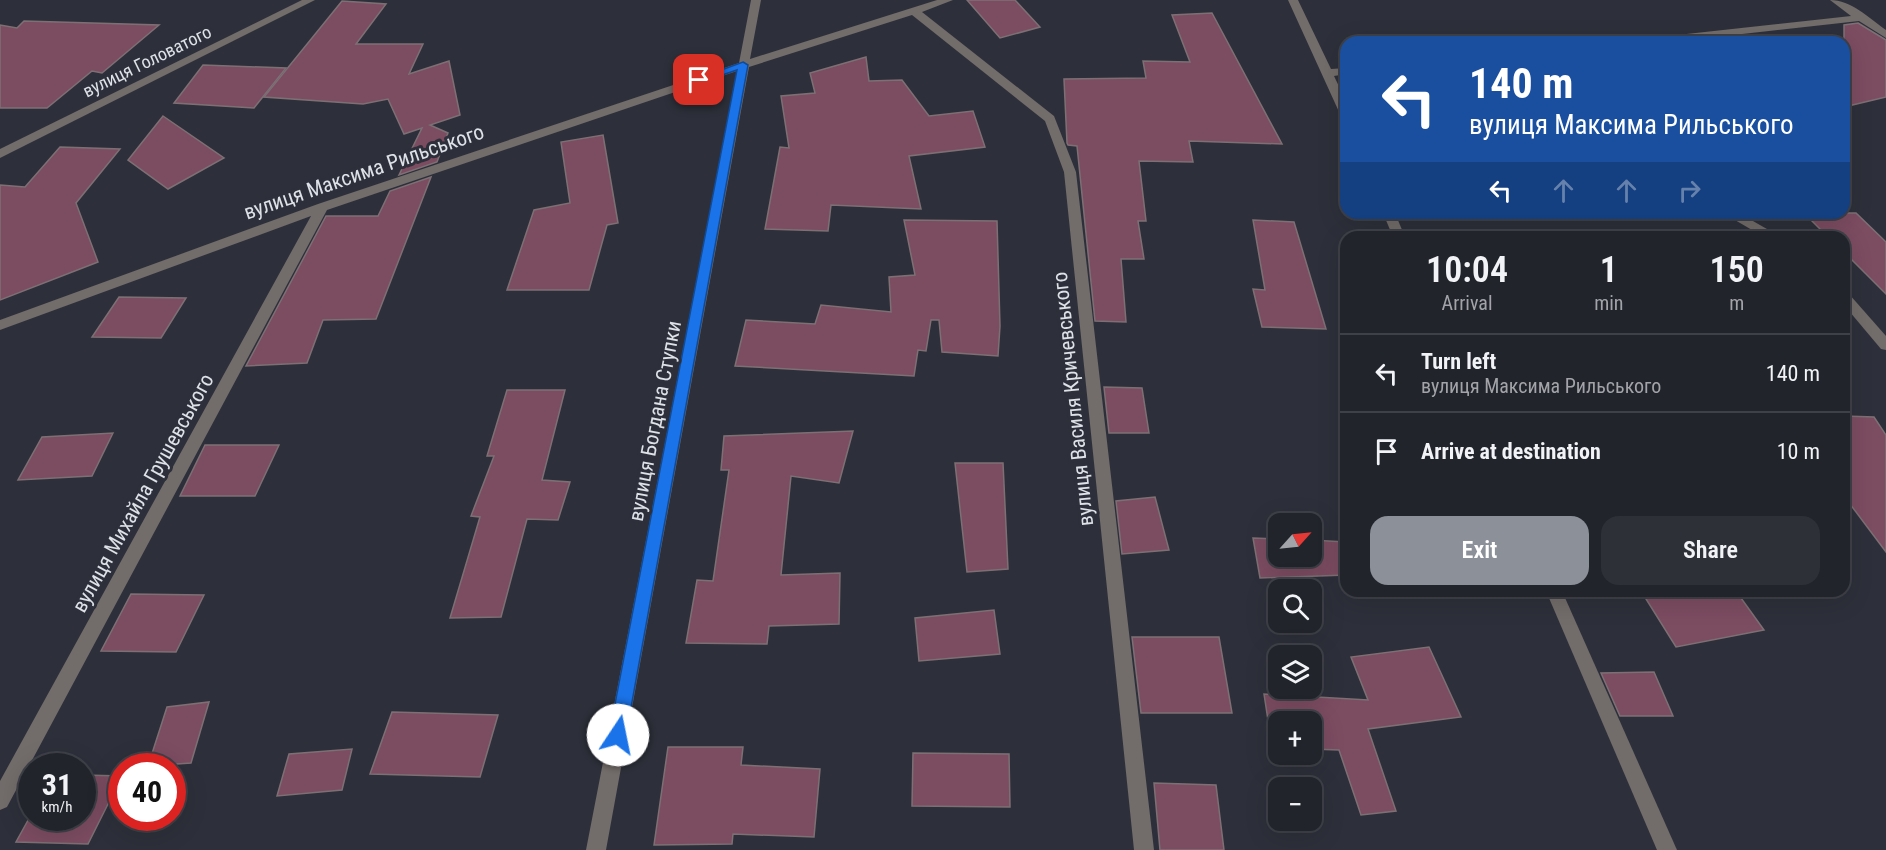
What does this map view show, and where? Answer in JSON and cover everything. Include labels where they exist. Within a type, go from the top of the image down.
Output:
[{"type":"street","name":"вулиця Головатого","points":[[0,154],[310,0]]},
{"type":"street","name":"вулиця Богдана Ступки","points":[[596,850],[756,0]]},
{"type":"street","name":"вулиця Максима Рильського","points":[[0,325],[322,207],[743,65],[948,0]]},
{"type":"street","points":[[1293,0],[1340,101]]},
{"type":"street","points":[[1836,0],[1886,35]]},
{"type":"street","name":"вулиця Василя Кричевського","points":[[914,11],[1050,119],[1070,172],[1144,850]]},
{"type":"street","points":[[1696,36],[1862,18]]},
{"type":"street","points":[[1327,73],[1340,72]]},
{"type":"street","name":"вулиця Михайла Грушевського","points":[[0,800],[322,207]]},
{"type":"street","points":[[1740,219],[1764,231]]},
{"type":"street","points":[[1850,304],[1886,345]]},
{"type":"street","points":[[1557,597],[1667,850]]},
{"type":"building","points":[[967,0],[1015,0],[1040,27],[1000,38]]},
{"type":"building","points":[[342,1],[386,4],[356,44],[423,44],[409,74],[449,61],[460,115],[430,125],[448,133],[437,162],[399,175],[422,128],[404,134],[388,99],[363,104],[264,97]]},
{"type":"building","points":[[1212,13],[1282,144],[1189,141],[1193,162],[1139,161],[1146,221],[1138,221],[1144,259],[1121,259],[1126,322],[1095,321],[1077,146],[1067,143],[1064,79],[1146,78],[1143,61],[1190,62],[1172,15]]},
{"type":"building","points":[[24,21],[159,25],[102,73],[92,71],[47,108],[0,108],[0,25],[17,28]]},
{"type":"building","points":[[1858,23],[1886,40],[1886,97],[1850,106],[1850,36],[1844,36],[1844,25]]},
{"type":"building","points":[[866,57],[869,81],[902,80],[929,116],[973,111],[985,147],[909,156],[921,209],[831,205],[828,231],[765,229],[780,147],[789,148],[781,96],[815,93],[810,73]]},
{"type":"building","points":[[203,65],[286,68],[254,108],[174,103]]},
{"type":"building","points":[[163,116],[224,158],[168,189],[128,160]]},
{"type":"building","points":[[603,135],[618,223],[607,225],[589,290],[507,290],[534,210],[570,203],[561,142]]},
{"type":"building","points":[[60,147],[120,149],[76,203],[98,262],[0,300],[0,185],[25,187]]},
{"type":"building","points":[[431,177],[376,319],[323,320],[307,363],[246,366],[326,216],[378,216],[390,191]]},
{"type":"building","points":[[1850,213],[1856,213],[1886,242],[1886,294],[1850,258],[1850,231],[1822,231],[1810,219],[1850,219]]},
{"type":"building","points":[[904,220],[997,221],[1000,326],[998,356],[942,352],[939,320],[931,320],[926,351],[918,350],[914,376],[735,366],[746,320],[815,324],[821,305],[891,312],[889,277],[915,275]]},
{"type":"building","points":[[1253,220],[1294,222],[1326,329],[1262,327],[1253,289],[1265,290]]},
{"type":"building","points":[[119,297],[186,298],[161,338],[92,337]]},
{"type":"building","points":[[1104,387],[1142,388],[1149,433],[1109,433]]},
{"type":"building","points":[[507,390],[565,390],[542,480],[570,482],[558,520],[527,519],[501,617],[450,618],[480,517],[471,516],[494,456],[487,456]]},
{"type":"building","points":[[1850,416],[1874,417],[1886,435],[1886,552],[1850,504]]},
{"type":"building","points":[[853,431],[839,483],[791,476],[781,575],[840,573],[839,624],[769,626],[767,644],[686,643],[697,580],[713,581],[729,470],[721,470],[724,436]]},
{"type":"building","points":[[113,433],[92,476],[18,480],[42,437]]},
{"type":"building","points":[[205,445],[279,445],[255,496],[180,496]]},
{"type":"building","points":[[955,463],[1003,463],[1008,569],[967,572]]},
{"type":"building","points":[[1155,497],[1169,550],[1122,554],[1116,501]]},
{"type":"building","points":[[1253,538],[1268,539],[1268,567],[1322,567],[1322,541],[1340,542],[1340,575],[1260,578]]},
{"type":"building","points":[[131,594],[204,595],[176,652],[101,651]]},
{"type":"building","points":[[1645,597],[1740,597],[1764,630],[1676,647]]},
{"type":"building","points":[[994,610],[1000,654],[919,661],[915,618]]},
{"type":"building","points":[[1132,637],[1219,637],[1232,713],[1141,713]]},
{"type":"building","points":[[1429,647],[1461,717],[1368,729],[1396,811],[1361,815],[1339,750],[1322,749],[1322,711],[1268,711],[1268,720],[1264,694],[1268,694],[1268,699],[1322,697],[1368,700],[1351,657]]},
{"type":"building","points":[[1654,672],[1673,716],[1620,716],[1601,673]]},
{"type":"building","points":[[209,702],[191,763],[186,763],[186,753],[152,753],[167,707]]},
{"type":"building","points":[[392,712],[498,715],[480,777],[370,774]]},
{"type":"building","points":[[668,747],[743,747],[741,765],[820,769],[814,837],[733,834],[732,844],[654,845]]},
{"type":"building","points":[[352,749],[342,790],[277,796],[289,754]]},
{"type":"building","points":[[913,753],[1009,754],[1010,807],[912,806]]},
{"type":"building","points":[[96,775],[108,776],[108,804],[96,828]]},
{"type":"building","points":[[1154,783],[1216,785],[1224,850],[1160,850]]},
{"type":"building","points":[[22,831],[94,831],[88,844],[16,842]]},
{"type":"route","points":[[618,735],[743,65],[699,80]]}]
